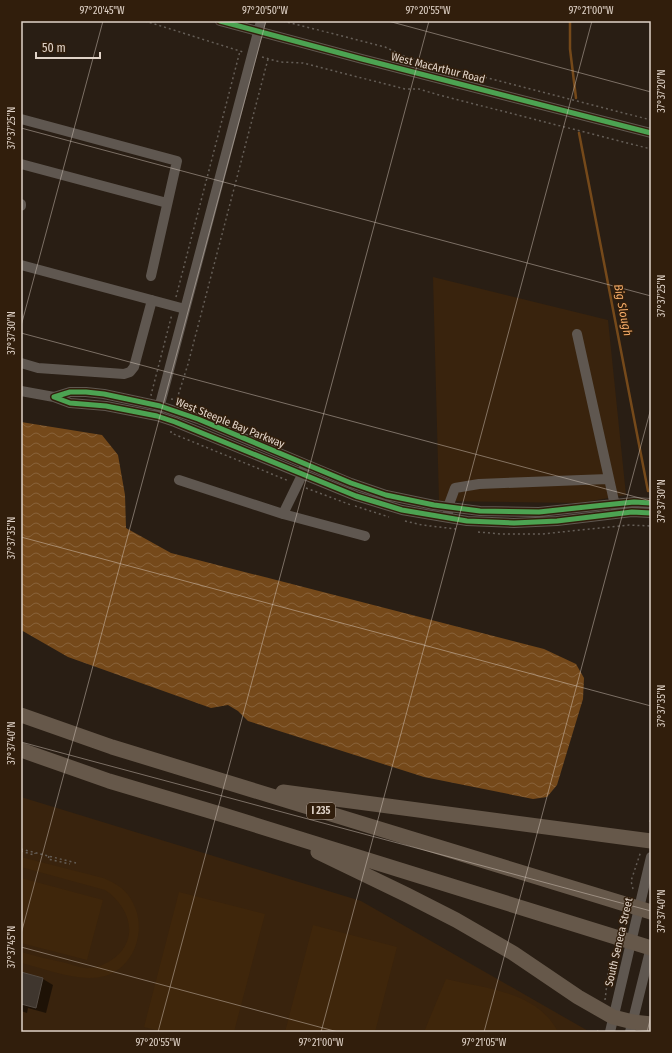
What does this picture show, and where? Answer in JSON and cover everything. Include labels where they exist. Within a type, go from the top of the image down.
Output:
[{"type":"highway","name":"I 235","points":[[21,715],[112,747],[651,912]]},
{"type":"highway","points":[[21,750],[109,781],[651,947]]},
{"type":"highway","points":[[239,786],[651,841]]},
{"type":"highway","points":[[269,829],[456,920],[513,953],[578,997],[612,1025],[632,1027],[651,1024]]},
{"type":"street","name":"West MacArthur Road","points":[[220,21],[260,26],[362,59],[651,133]]},
{"type":"street","points":[[160,406],[260,26]]},
{"type":"street","points":[[21,119],[177,161],[151,276]]},
{"type":"street","points":[[21,164],[167,203]]},
{"type":"street","points":[[21,265],[185,309]]},
{"type":"street","points":[[21,363],[38,368],[124,374],[130,372],[134,367],[152,300]]},
{"type":"street","points":[[576,334],[617,514]]},
{"type":"street","name":"West Steeple Bay Parkway","points":[[21,391],[54,397],[70,392],[86,392],[160,406],[176,417],[302,475],[380,504],[402,510],[467,521],[514,523],[557,521],[632,512],[651,513]]},
{"type":"street","name":"West Steeple Bay Parkway","points":[[176,417],[198,419],[351,483],[386,495],[448,507],[480,511],[539,512],[614,504],[651,503]]},
{"type":"street","points":[[283,514],[302,475],[305,464]]},
{"type":"street","points":[[448,518],[448,507],[455,488],[479,484],[608,478]]},
{"type":"street","points":[[179,480],[283,514],[365,536]]},
{"type":"street","name":"South Seneca Street","points":[[612,1025],[651,857]]},
{"type":"street","points":[[632,1027],[651,947]]},
{"type":"path","points":[[145,21],[268,59],[280,62],[303,63],[405,89],[419,89],[651,149]]},
{"type":"path","points":[[284,21],[385,47],[406,57],[651,120]]},
{"type":"path","points":[[177,400],[160,406],[151,395],[240,51]]},
{"type":"path","points":[[177,400],[188,364],[268,59]]},
{"type":"path","points":[[177,400],[181,404],[170,433],[297,485],[370,512],[392,517]]},
{"type":"path","points":[[400,519],[422,525],[456,529]]},
{"type":"path","points":[[478,532],[500,534],[542,534],[629,524],[651,526]]},
{"type":"path","points":[[650,822],[651,816]]},
{"type":"path","points":[[21,850],[76,863]]},
{"type":"path","points":[[48,856],[48,859],[70,864]]},
{"type":"path","points":[[597,1032],[599,1028]]},
{"type":"shaded area","points":[[433,277],[608,320],[626,495],[579,503],[439,501]]},
{"type":"shaded area","points":[[21,797],[361,901],[590,1032],[21,1032]]},
{"type":"shaded area","points":[[21,857],[103,878],[117,885],[128,894],[137,913],[139,924],[136,946],[131,956],[124,964],[105,976],[85,978],[74,977],[21,963],[21,952],[87,968],[103,965],[120,953],[126,944],[129,935],[129,925],[121,906],[114,897],[105,890],[21,867]]},
{"type":"shaded area","points":[[21,878],[103,900],[87,960],[21,943]]},
{"type":"shaded area","points":[[179,892],[265,914],[234,1032],[163,1032],[144,1027]]},
{"type":"shaded area","points":[[313,925],[397,947],[375,1032],[285,1032]]},
{"type":"shaded area","points":[[446,979],[493,989],[524,1000],[549,1018],[558,1032],[424,1032]]},
{"type":"water","points":[[21,422],[102,435],[118,455],[125,495],[126,528],[171,553],[544,649],[576,664],[584,678],[583,699],[557,785],[547,797],[533,799],[424,777],[248,721],[238,711],[228,705],[211,708],[68,657],[21,630]]},
{"type":"building","points":[[21,972],[43,978],[36,1008],[21,1004]]},
{"type":"waterway","name":"Big Slough","points":[[570,21],[570,49],[576,98]]},
{"type":"waterway","name":"Big Slough","points":[[579,133],[648,491]]},
{"type":"cycle path","points":[[220,21],[651,133]]},
{"type":"cycle path","points":[[651,503],[634,502],[539,512],[480,511],[434,505],[386,495],[351,483],[198,419],[160,406],[104,394],[86,392],[70,392],[54,397],[70,403],[106,406],[157,416],[356,496],[402,510],[467,521],[514,523],[557,521],[632,512],[651,513]]}]
